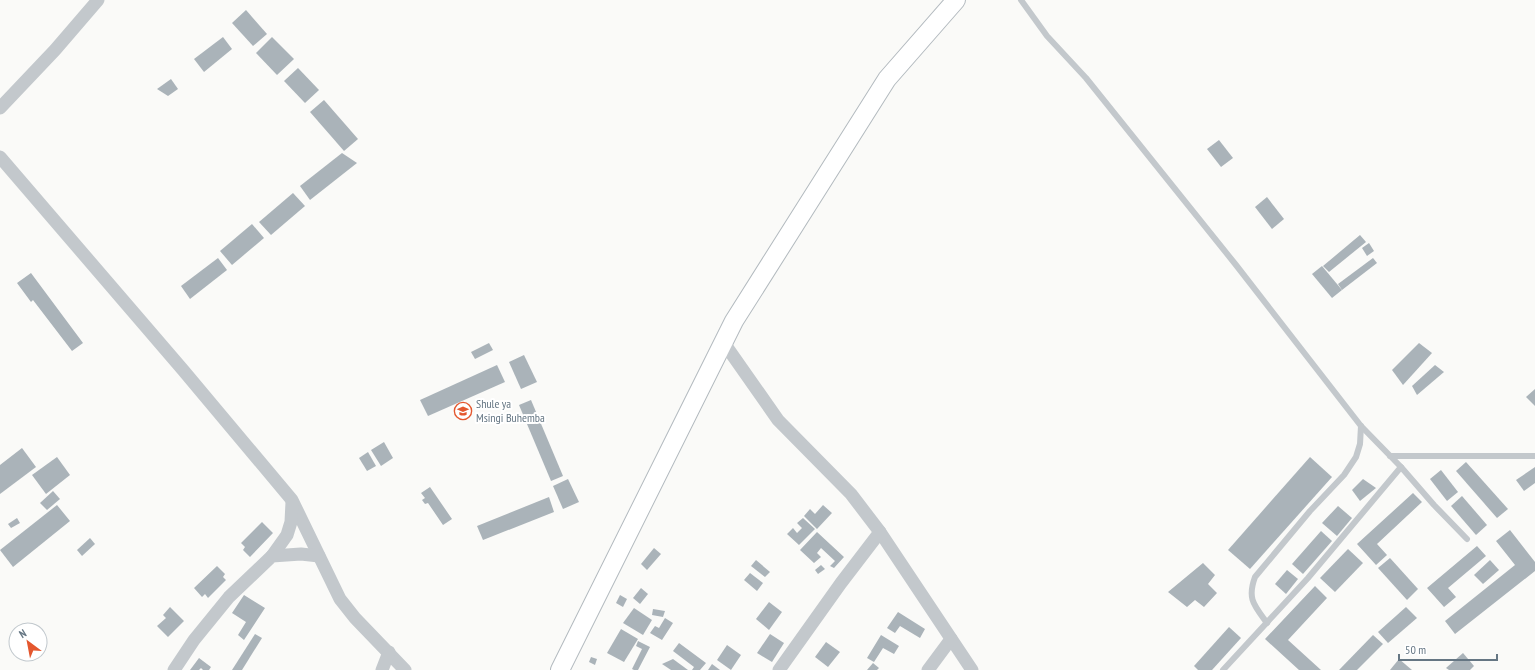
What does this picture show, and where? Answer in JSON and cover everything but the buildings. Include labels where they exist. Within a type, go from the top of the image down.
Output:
[{"type":"main road","points":[[560,670],[734,321],[887,79],[956,0]]},
{"type":"street","points":[[0,108],[55,50],[98,0]]},
{"type":"street","points":[[0,157],[183,370],[292,500],[340,598],[355,618],[405,670]]},
{"type":"street","points":[[724,343],[778,420],[851,494],[880,532],[972,670]]},
{"type":"street","points":[[174,670],[194,640],[229,597],[272,556],[287,535],[291,522],[292,500]]},
{"type":"street","points":[[780,670],[841,583],[880,532]]},
{"type":"street","points":[[272,556],[301,554],[319,556]]},
{"type":"street","points":[[928,670],[951,639]]},
{"type":"street","points":[[382,670],[389,652]]},
{"type":"lane","points":[[1021,0],[1047,36],[1086,78],[1230,258],[1361,426],[1401,467],[1434,505],[1468,539]]},
{"type":"lane","points":[[1267,623],[1253,603],[1251,588],[1255,577],[1310,511],[1348,469],[1356,457],[1360,444],[1361,426]]},
{"type":"lane","points":[[1390,456],[1535,456]]},
{"type":"lane","points":[[1224,670],[1308,578],[1401,467]]},
{"type":"place","name":"Shule ya Msingi Buhemba","points":[[463,411]]}]
